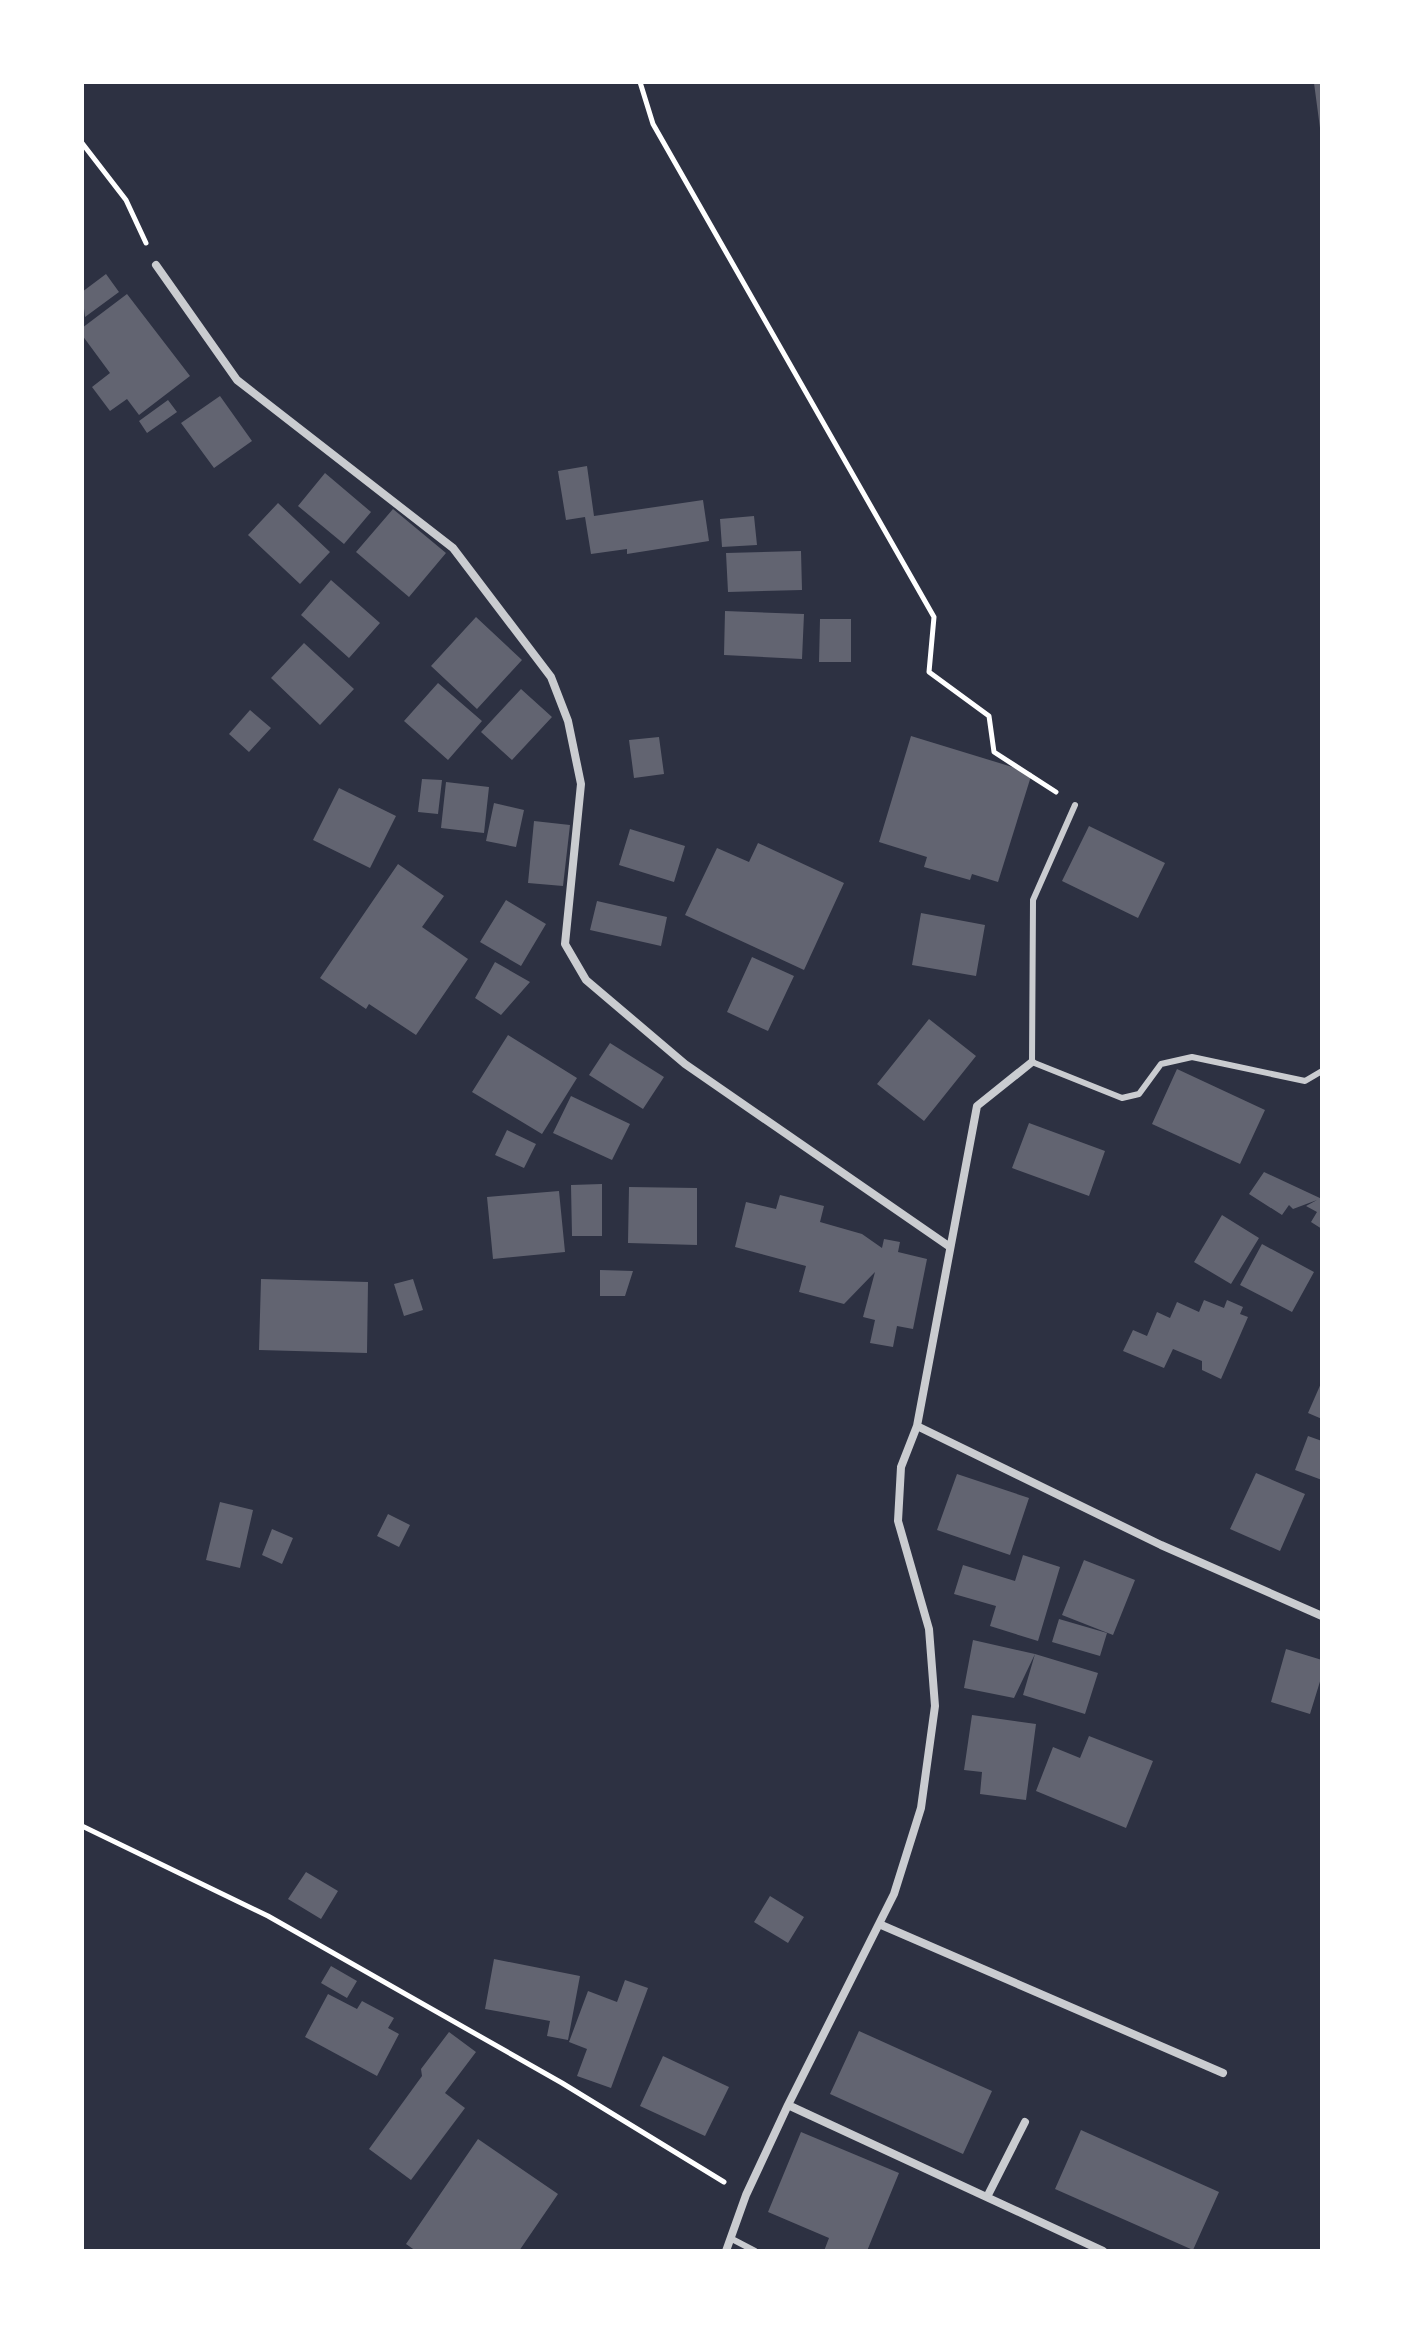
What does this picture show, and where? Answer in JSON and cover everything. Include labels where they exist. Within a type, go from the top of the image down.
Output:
[{"type":"street","points":[[156,265],[237,380],[453,548],[551,677],[568,721],[581,784],[565,944],[586,980],[685,1064],[950,1247]]},
{"type":"street","points":[[726,2251],[746,2195],[788,2105],[894,1894],[921,1808],[935,1706],[929,1629],[898,1521],[901,1467],[917,1426],[977,1106],[1032,1062]]},
{"type":"street","points":[[917,1426],[1161,1545],[1322,1616]]},
{"type":"street","points":[[879,1924],[1223,2073]]},
{"type":"street","points":[[788,2105],[1103,2251]]},
{"type":"street","points":[[987,2197],[1025,2122]]},
{"type":"lane","points":[[1075,805],[1033,900],[1032,1062],[1122,1098],[1139,1094],[1161,1064],[1192,1057],[1305,1081],[1322,1071]]},
{"type":"lane","points":[[732,2239],[755,2251]]},
{"type":"path","points":[[640,82],[653,124],[934,617],[929,672],[989,716],[994,752],[1075,805]]},
{"type":"path","points":[[82,143],[126,200],[156,265]]},
{"type":"path","points":[[82,1826],[268,1916],[562,2083],[746,2195]]},
{"type":"building","points":[[1322,82],[1322,128],[1320,128],[1314,83]]},
{"type":"building","points":[[106,274],[119,292],[85,317],[82,292]]},
{"type":"building","points":[[127,294],[190,376],[139,415],[127,399],[110,411],[92,387],[110,373],[82,335],[82,328]]},
{"type":"building","points":[[220,396],[252,441],[214,468],[181,423]]},
{"type":"building","points":[[168,400],[177,412],[147,433],[139,421]]},
{"type":"building","points":[[587,466],[594,516],[703,500],[709,541],[627,554],[627,549],[591,554],[585,517],[566,520],[558,471]]},
{"type":"building","points":[[325,473],[371,512],[344,544],[298,506]]},
{"type":"building","points":[[278,503],[330,552],[300,584],[248,535]]},
{"type":"building","points":[[393,509],[446,553],[409,597],[356,552]]},
{"type":"building","points":[[754,516],[757,545],[722,547],[720,519]]},
{"type":"building","points":[[801,551],[802,590],[728,592],[726,553]]},
{"type":"building","points":[[331,580],[380,623],[349,658],[301,615]]},
{"type":"building","points":[[725,611],[804,614],[802,659],[724,655]]},
{"type":"building","points":[[476,617],[522,660],[477,709],[431,666]]},
{"type":"building","points":[[820,619],[851,619],[851,662],[819,662]]},
{"type":"building","points":[[304,643],[354,689],[320,725],[271,678]]},
{"type":"building","points":[[438,683],[482,721],[448,760],[404,721]]},
{"type":"building","points":[[521,689],[552,717],[512,760],[481,732]]},
{"type":"building","points":[[250,710],[271,728],[249,752],[229,734]]},
{"type":"building","points":[[911,736],[1032,773],[998,882],[972,874],[970,880],[924,867],[927,857],[879,842]]},
{"type":"building","points":[[659,737],[664,774],[634,778],[629,740]]},
{"type":"building","points":[[422,779],[442,780],[438,814],[418,812]]},
{"type":"building","points":[[446,782],[489,787],[484,833],[441,828]]},
{"type":"building","points":[[339,788],[396,816],[370,868],[313,840]]},
{"type":"building","points":[[494,803],[524,810],[516,847],[486,841]]},
{"type":"building","points":[[534,821],[570,825],[563,886],[528,883]]},
{"type":"building","points":[[1089,826],[1165,863],[1138,918],[1062,881]]},
{"type":"building","points":[[630,829],[685,846],[674,882],[619,865]]},
{"type":"building","points":[[758,843],[844,883],[804,970],[685,915],[717,848],[749,862]]},
{"type":"building","points":[[398,864],[444,896],[422,927],[468,959],[416,1035],[369,1004],[366,1009],[320,978]]},
{"type":"building","points":[[506,900],[546,924],[521,966],[480,942]]},
{"type":"building","points":[[597,901],[667,917],[661,946],[590,930]]},
{"type":"building","points":[[921,913],[985,925],[976,976],[912,965]]},
{"type":"building","points":[[752,957],[794,976],[768,1031],[727,1012]]},
{"type":"building","points":[[495,962],[530,982],[501,1015],[475,998]]},
{"type":"building","points":[[929,1019],[976,1056],[924,1121],[877,1084]]},
{"type":"building","points":[[508,1035],[577,1078],[542,1134],[472,1092]]},
{"type":"building","points":[[610,1043],[664,1077],[643,1109],[589,1075]]},
{"type":"building","points":[[1177,1069],[1265,1110],[1240,1164],[1152,1124]]},
{"type":"building","points":[[571,1096],[630,1124],[612,1160],[553,1133]]},
{"type":"building","points":[[1029,1123],[1105,1151],[1089,1196],[1012,1168]]},
{"type":"building","points":[[507,1130],[536,1144],[524,1168],[495,1155]]},
{"type":"building","points":[[1264,1172],[1322,1199],[1322,1229],[1311,1222],[1317,1212],[1306,1206],[1317,1200],[1293,1209],[1289,1205],[1282,1215],[1249,1194]]},
{"type":"building","points":[[602,1184],[602,1236],[572,1236],[571,1185]]},
{"type":"building","points":[[629,1187],[697,1188],[697,1245],[628,1243]]},
{"type":"building","points":[[559,1191],[565,1252],[493,1259],[487,1197]]},
{"type":"building","points":[[780,1195],[824,1206],[820,1222],[862,1234],[882,1248],[884,1239],[900,1242],[898,1252],[927,1259],[913,1329],[897,1326],[893,1347],[870,1343],[875,1320],[863,1317],[875,1272],[844,1304],[799,1292],[806,1266],[735,1247],[746,1202],[776,1209]]},
{"type":"building","points":[[1222,1215],[1259,1238],[1231,1284],[1194,1262]]},
{"type":"building","points":[[1262,1244],[1314,1272],[1292,1312],[1240,1285]]},
{"type":"building","points":[[600,1270],[633,1271],[625,1296],[600,1296]]},
{"type":"building","points":[[261,1279],[368,1282],[367,1353],[259,1350]]},
{"type":"building","points":[[413,1279],[423,1310],[404,1316],[394,1284]]},
{"type":"building","points":[[1204,1300],[1224,1308],[1227,1300],[1243,1307],[1240,1314],[1248,1317],[1221,1379],[1202,1370],[1202,1361],[1173,1349],[1164,1368],[1123,1351],[1133,1330],[1147,1336],[1157,1312],[1170,1318],[1177,1302],[1199,1312]]},
{"type":"building","points":[[1322,1381],[1322,1419],[1308,1413]]},
{"type":"building","points":[[1308,1436],[1322,1441],[1322,1480],[1295,1470]]},
{"type":"building","points":[[1256,1473],[1305,1494],[1280,1551],[1230,1529]]},
{"type":"building","points":[[957,1474],[1029,1498],[1010,1555],[937,1530]]},
{"type":"building","points":[[220,1502],[253,1510],[240,1568],[206,1560]]},
{"type":"building","points":[[388,1514],[410,1525],[399,1547],[377,1536]]},
{"type":"building","points":[[272,1529],[293,1538],[282,1564],[262,1555]]},
{"type":"building","points":[[1023,1555],[1060,1567],[1038,1641],[990,1626],[996,1606],[954,1594],[963,1565],[1015,1581]]},
{"type":"building","points":[[1084,1560],[1135,1580],[1113,1635],[1062,1615]]},
{"type":"building","points":[[1059,1619],[1107,1633],[1100,1656],[1052,1642]]},
{"type":"building","points":[[973,1640],[1035,1654],[1014,1698],[964,1688]]},
{"type":"building","points":[[1286,1649],[1322,1660],[1322,1675],[1310,1714],[1271,1702]]},
{"type":"building","points":[[1035,1654],[1098,1673],[1085,1714],[1023,1695]]},
{"type":"building","points":[[972,1715],[1036,1724],[1026,1800],[980,1794],[982,1772],[964,1770]]},
{"type":"building","points":[[1089,1736],[1153,1761],[1126,1828],[1036,1791],[1053,1747],[1080,1758]]},
{"type":"building","points":[[306,1872],[338,1891],[321,1919],[288,1899]]},
{"type":"building","points":[[770,1896],[804,1917],[788,1943],[754,1922]]},
{"type":"building","points":[[494,1959],[580,1976],[568,2040],[547,2036],[550,2021],[485,2009]]},
{"type":"building","points":[[331,1966],[357,1981],[347,1998],[321,1983]]},
{"type":"building","points":[[625,1980],[648,1988],[611,2088],[577,2076],[587,2049],[569,2042],[588,1991],[617,2002]]},
{"type":"building","points":[[328,1994],[357,2009],[362,2001],[394,2018],[388,2028],[399,2034],[377,2076],[305,2037]]},
{"type":"building","points":[[859,2031],[992,2091],[963,2154],[830,2094]]},
{"type":"building","points":[[449,2032],[476,2052],[445,2093],[465,2108],[411,2180],[369,2149],[422,2076],[421,2069]]},
{"type":"building","points":[[663,2056],[729,2087],[705,2136],[640,2106]]},
{"type":"building","points":[[1081,2130],[1219,2192],[1193,2250],[1055,2189]]},
{"type":"building","points":[[801,2132],[899,2173],[867,2251],[824,2251],[829,2238],[768,2212]]},
{"type":"building","points":[[478,2139],[558,2194],[519,2251],[416,2251],[406,2244]]}]
